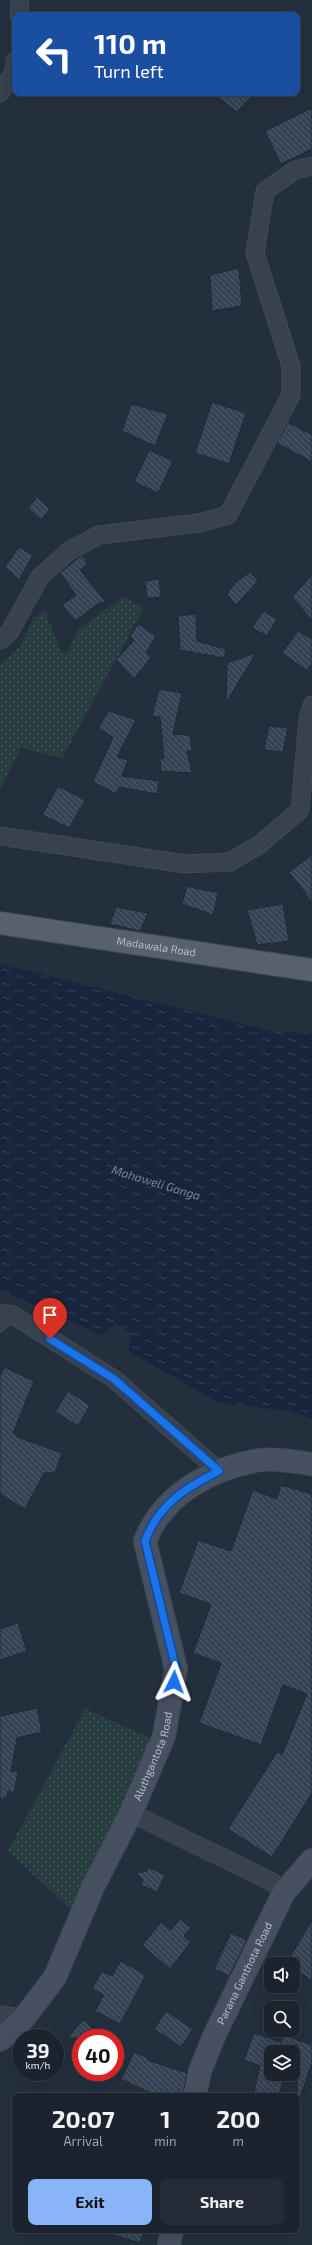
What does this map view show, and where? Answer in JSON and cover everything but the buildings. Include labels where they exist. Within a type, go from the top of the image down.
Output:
[{"type":"main road","name":"Madawala Road","points":[[0,923],[312,970]]},
{"type":"street","points":[[19,12],[20,0]]},
{"type":"street","points":[[0,92],[12,75]]},
{"type":"street","points":[[0,640],[9,632],[40,577],[68,551],[99,536],[198,523],[228,515],[291,395],[291,366],[256,253],[265,191],[295,170],[312,166]]},
{"type":"street","points":[[0,836],[185,864],[230,862],[259,845],[300,810],[308,719],[312,705]]},
{"type":"street","points":[[6,1314],[114,1379],[219,1471]]},
{"type":"street","name":"Aluthgantota Road","points":[[0,2040],[24,2018],[55,1977],[93,1887],[131,1813],[164,1736],[176,1669],[145,1541],[151,1524],[169,1503],[190,1486],[219,1471],[261,1460],[312,1464]]},
{"type":"street","points":[[131,1813],[272,1882],[284,1892]]},
{"type":"street","name":"Parana Ganthota Road","points":[[196,2093],[200,2071],[215,2034],[284,1892],[312,1860]]},
{"type":"street","points":[[0,2015],[24,2018]]},
{"type":"street","points":[[169,2245],[171,2233]]},
{"type":"lane","points":[[0,1327],[6,1314]]},
{"type":"green space","points":[[123,597],[144,608],[62,758],[21,748],[0,789],[0,665],[20,647],[33,619],[45,611],[62,654],[69,649],[79,629]]},
{"type":"green space","points":[[85,1709],[153,1739],[72,1910],[8,1851]]},
{"type":"water","name":"Mahaweli Ganga","points":[[0,964],[271,1031],[312,1033],[312,1419],[294,1412],[219,1403],[128,1351],[132,1334],[115,1324],[102,1335],[11,1295],[0,1292]]},
{"type":"route","points":[[50,1339],[114,1379],[219,1471],[190,1486],[169,1503],[151,1524],[145,1541],[176,1669],[174,1682]]}]
